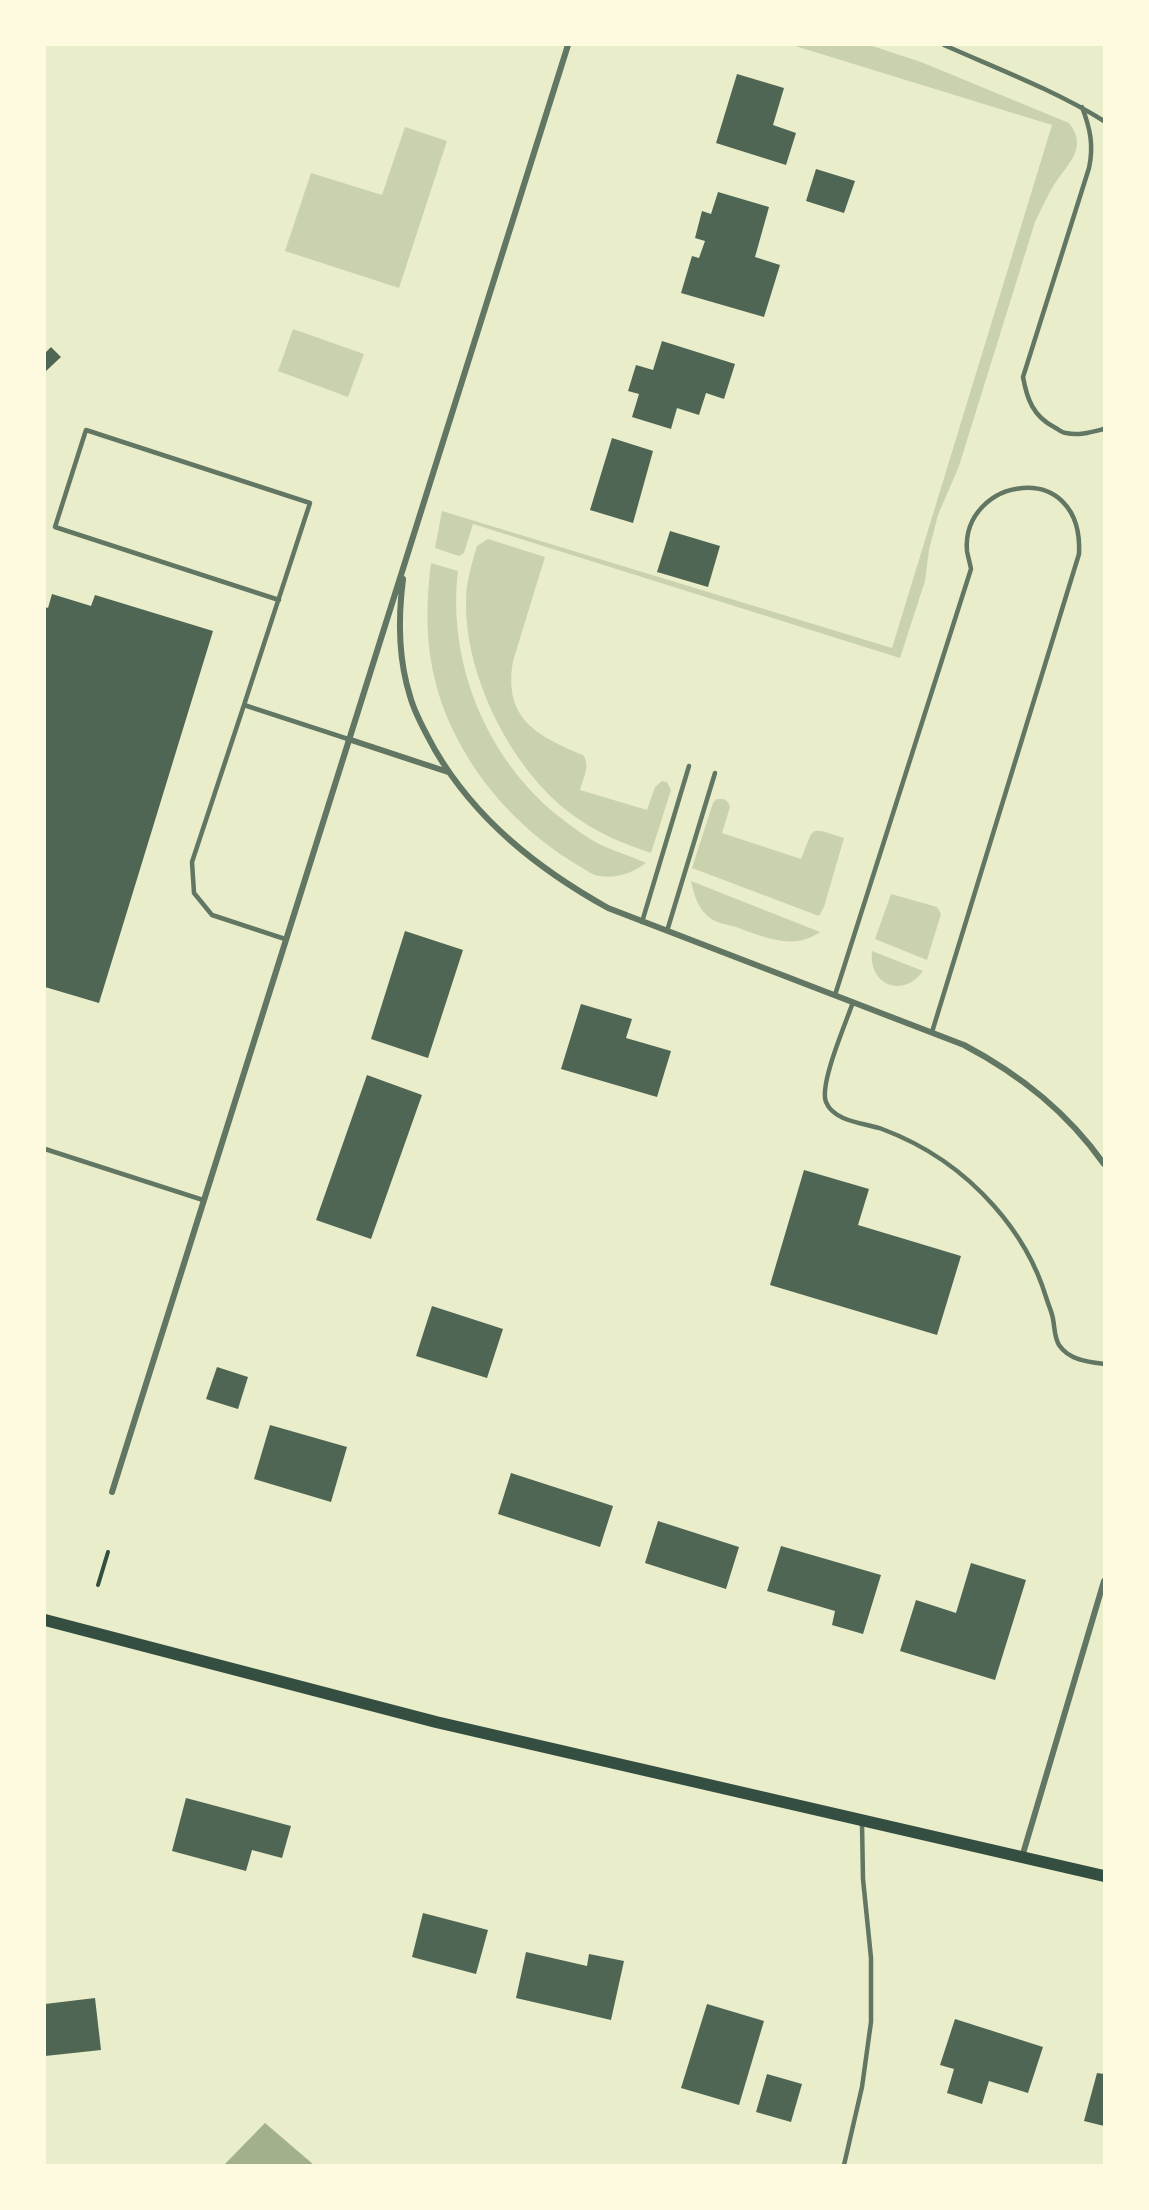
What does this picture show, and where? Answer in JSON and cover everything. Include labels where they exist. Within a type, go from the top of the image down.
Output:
[{"type":"main road","points":[[45,1620],[436,1722],[1104,1876]]},
{"type":"street","points":[[112,1492],[568,45]]},
{"type":"street","points":[[410,548],[400,602],[399,629],[402,664],[410,698],[449,773],[494,826],[546,870],[608,908],[933,1032],[974,1050],[1021,1078],[1046,1098],[1068,1119],[1104,1164]]},
{"type":"street","points":[[348,739],[449,773]]},
{"type":"street","points":[[1022,1857],[1104,1581]]},
{"type":"lane","points":[[944,45],[1082,107],[1104,121]]},
{"type":"lane","points":[[1082,107],[1092,143],[1089,168],[1023,377],[1026,395],[1034,411],[1048,424],[1065,434],[1104,429]]},
{"type":"lane","points":[[279,600],[55,527],[86,430],[310,503],[279,600],[192,862],[194,893],[212,915],[285,939]]},
{"type":"lane","points":[[835,995],[971,569],[967,549],[970,529],[976,514],[1001,493],[1019,487],[1041,489],[1060,498],[1071,511],[1078,525],[1079,554],[933,1032]]},
{"type":"lane","points":[[244,705],[348,739]]},
{"type":"lane","points":[[642,922],[690,766]]},
{"type":"lane","points":[[667,931],[715,773]]},
{"type":"lane","points":[[853,1002],[825,1084],[826,1103],[838,1116],[881,1129],[914,1143],[945,1162],[972,1184],[1001,1215],[1031,1259],[1044,1289],[1053,1319],[1054,1333],[1060,1346],[1076,1359],[1104,1364]]},
{"type":"lane","points":[[45,1149],[203,1200]]},
{"type":"lane","points":[[844,2165],[862,2087],[871,2022],[871,1958],[863,1880],[862,1820]]},
{"type":"path","points":[[98,1585],[108,1552]]},
{"type":"shaded area","points":[[792,45],[869,45],[921,62],[1069,123],[1077,140],[1074,156],[1051,189],[1035,222],[959,466],[938,515],[929,550],[925,581],[900,658],[473,524],[464,553],[459,556],[435,548],[442,511],[892,648],[1052,125]]},
{"type":"shaded area","points":[[405,127],[447,141],[399,288],[285,251],[311,173],[382,195]]},
{"type":"shaded area","points":[[293,329],[364,354],[348,397],[278,371]]},
{"type":"shaded area","points":[[488,539],[545,557],[513,661],[511,681],[513,697],[519,711],[527,723],[538,732],[583,755],[586,768],[580,790],[647,810],[655,787],[662,781],[667,782],[671,790],[651,853],[594,829],[553,798],[531,774],[511,746],[494,715],[480,683],[471,650],[466,617],[467,586],[477,546]]},
{"type":"shaded area","points":[[431,563],[458,571],[456,605],[459,639],[466,673],[477,705],[510,765],[532,792],[577,830],[599,844],[646,863],[618,876],[606,877],[591,873],[529,830],[487,785],[460,743],[438,693],[432,669],[428,624]]},
{"type":"shaded area","points":[[717,799],[724,799],[730,807],[722,833],[801,859],[808,840],[814,832],[824,832],[844,838],[824,907],[819,916],[692,868],[713,803]]},
{"type":"shaded area","points":[[691,881],[820,932],[800,941],[778,940],[716,921],[710,918],[700,906]]},
{"type":"shaded area","points":[[891,894],[937,907],[941,914],[927,960],[875,939]]},
{"type":"shaded area","points":[[872,951],[923,971],[915,980],[906,984],[897,986],[888,984],[881,980],[875,972]]},
{"type":"shaded area","points":[[265,2123],[314,2165],[224,2165]]},
{"type":"building","points":[[737,74],[784,88],[773,125],[796,133],[786,165],[716,143]]},
{"type":"building","points":[[816,169],[855,181],[844,213],[806,201]]},
{"type":"building","points":[[718,192],[769,207],[755,257],[780,265],[764,317],[681,293],[692,256],[699,258],[705,241],[695,238],[702,211],[711,214]]},
{"type":"building","points":[[662,341],[735,364],[724,399],[706,393],[699,415],[677,408],[671,429],[632,417],[639,394],[628,391],[636,365],[653,370]]},
{"type":"building","points":[[51,347],[61,357],[45,372],[45,353]]},
{"type":"building","points":[[612,438],[653,451],[633,523],[590,510]]},
{"type":"building","points":[[670,531],[720,546],[708,587],[657,572]]},
{"type":"building","points":[[52,594],[91,606],[95,595],[213,631],[99,1003],[45,987],[45,607],[48,608]]},
{"type":"building","points":[[405,931],[463,950],[428,1058],[371,1039]]},
{"type":"building","points":[[581,1004],[632,1019],[626,1038],[671,1051],[657,1097],[561,1069]]},
{"type":"building","points":[[367,1075],[422,1095],[371,1239],[316,1220]]},
{"type":"building","points":[[804,1170],[869,1189],[858,1225],[961,1256],[937,1335],[770,1285]]},
{"type":"building","points":[[432,1306],[503,1329],[487,1378],[416,1356]]},
{"type":"building","points":[[217,1367],[248,1377],[238,1409],[206,1399]]},
{"type":"building","points":[[270,1425],[347,1447],[331,1502],[254,1479]]},
{"type":"building","points":[[511,1473],[613,1506],[600,1547],[498,1514]]},
{"type":"building","points":[[658,1521],[739,1547],[726,1589],[645,1563]]},
{"type":"building","points":[[781,1546],[881,1575],[863,1634],[832,1625],[835,1611],[767,1591]]},
{"type":"building","points":[[971,1563],[1026,1580],[995,1680],[900,1651],[916,1600],[956,1613]]},
{"type":"building","points":[[186,1798],[291,1826],[282,1858],[252,1850],[246,1871],[172,1851]]},
{"type":"building","points":[[423,1913],[488,1930],[476,1974],[412,1957]]},
{"type":"building","points":[[526,1952],[587,1966],[589,1954],[624,1961],[611,2020],[516,1998]]},
{"type":"building","points":[[95,1998],[101,2050],[45,2056],[45,2004]]},
{"type":"building","points":[[707,2004],[764,2021],[739,2105],[681,2088]]},
{"type":"building","points":[[955,2019],[1043,2047],[1028,2093],[989,2081],[982,2104],[947,2093],[954,2069],[940,2065]]},
{"type":"building","points":[[1097,2073],[1104,2074],[1104,2126],[1084,2121]]},
{"type":"building","points":[[767,2074],[802,2084],[791,2122],[756,2112]]}]
